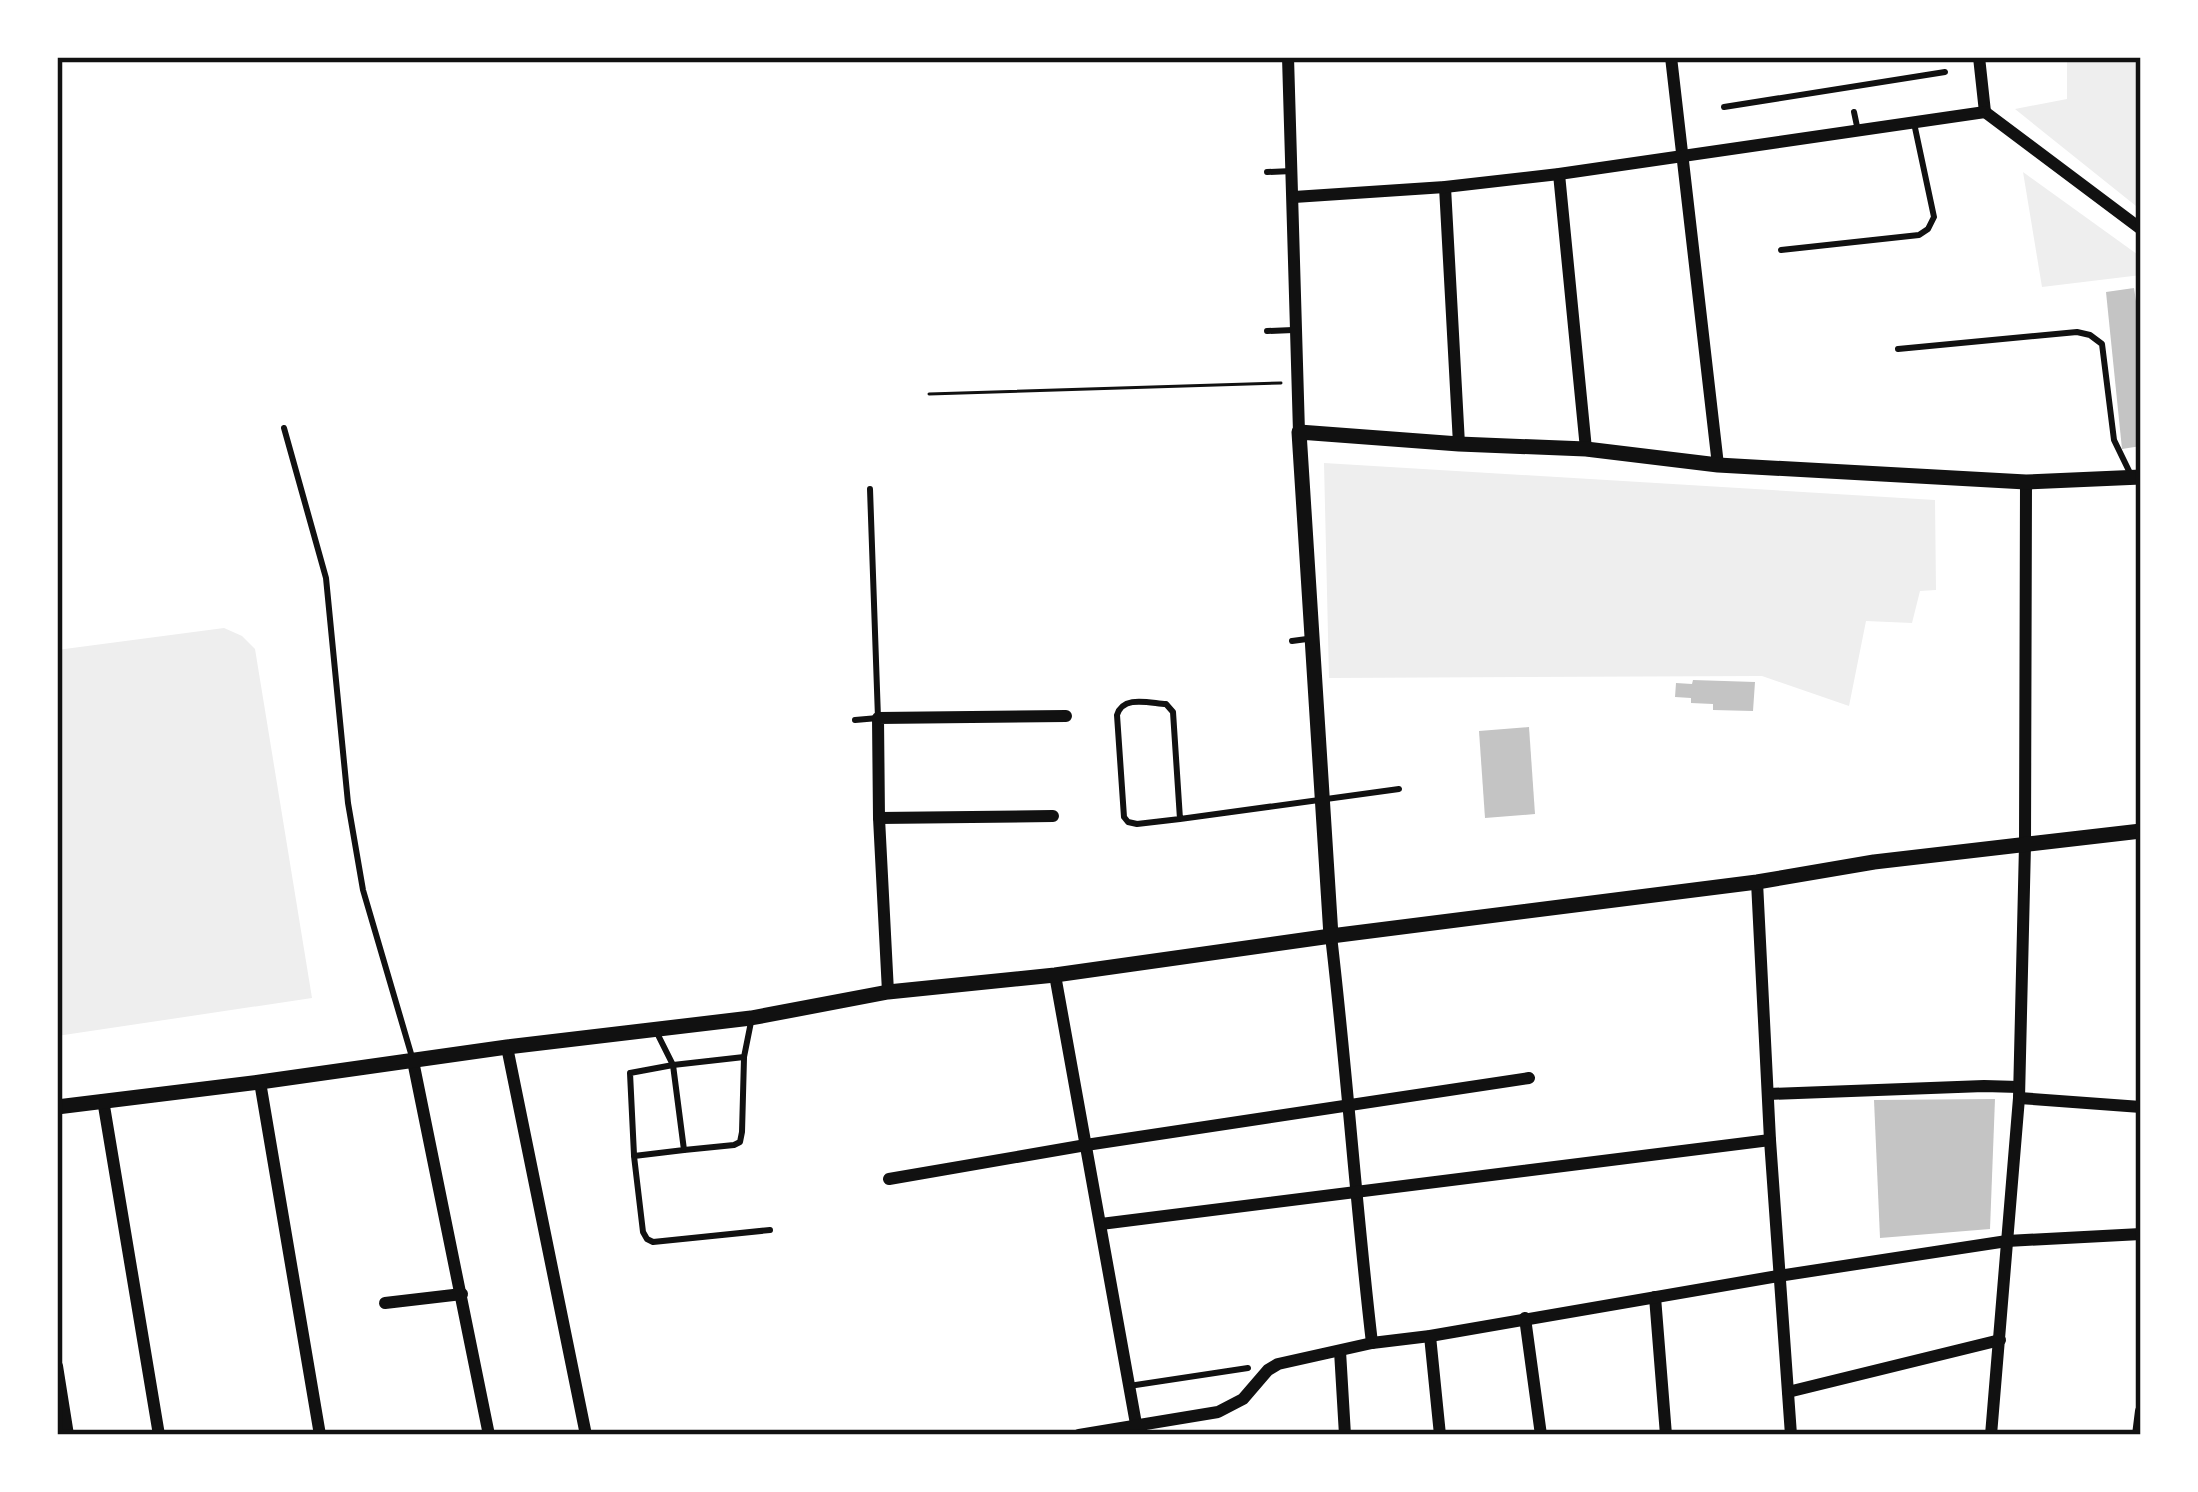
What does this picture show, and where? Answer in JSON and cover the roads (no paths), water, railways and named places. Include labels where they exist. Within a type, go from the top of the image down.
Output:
[{"type":"street","points":[[1288,57],[1299,432],[1321,802],[1372,1343]]},
{"type":"street","points":[[1671,57],[1718,465]]},
{"type":"street","points":[[1979,57],[1985,112]]},
{"type":"street","points":[[1294,197],[1559,174],[1985,112],[2141,229]]},
{"type":"street","points":[[1559,174],[1586,449]]},
{"type":"street","points":[[1445,187],[1459,444]]},
{"type":"street","points":[[1299,432],[1586,449],[1718,465],[2026,482],[2136,477]]},
{"type":"street","points":[[1991,1435],[2019,1093],[2026,482]]},
{"type":"street","points":[[888,992],[878,718],[1066,716]]},
{"type":"street","points":[[879,818],[1053,816]]},
{"type":"street","points":[[57,1107],[752,1018],[888,992],[1055,975],[1757,882],[1874,862],[2141,831]]},
{"type":"street","points":[[1757,882],[1791,1435]]},
{"type":"street","points":[[1055,975],[1137,1430]]},
{"type":"street","points":[[507,1047],[586,1435]]},
{"type":"street","points":[[413,1061],[489,1435]]},
{"type":"street","points":[[889,1179],[1529,1078]]},
{"type":"street","points":[[260,1082],[320,1435]]},
{"type":"street","points":[[1768,1094],[1984,1086],[2141,1107]]},
{"type":"street","points":[[103,1100],[159,1435]]},
{"type":"street","points":[[1101,1225],[1770,1140]]},
{"type":"street","points":[[1079,1435],[1137,1430],[1218,1412],[1243,1399],[1278,1364],[1372,1343],[2007,1241],[2141,1234]]},
{"type":"street","points":[[385,1303],[462,1294]]},
{"type":"street","points":[[1655,1297],[1666,1435]]},
{"type":"street","points":[[1525,1318],[1541,1435]]},
{"type":"street","points":[[1430,1336],[1440,1435]]},
{"type":"street","points":[[1788,1392],[2000,1340]]},
{"type":"street","points":[[1340,1351],[1345,1435]]},
{"type":"street","points":[[57,1366],[68,1435]]},
{"type":"street","points":[[2138,1435],[2141,1411]]},
{"type":"lane","points":[[1724,106],[1945,72]]},
{"type":"lane","points":[[1855,112],[1858,131]]},
{"type":"lane","points":[[1781,250],[1919,235],[1928,229],[1934,217],[1914,123]]},
{"type":"lane","points":[[1267,172],[1292,171]]},
{"type":"lane","points":[[1267,331],[1297,330]]},
{"type":"lane","points":[[1898,349],[2090,334],[2102,344],[2114,440],[2136,477]]},
{"type":"lane","points":[[284,428],[326,578],[348,803],[363,890],[413,1061]]},
{"type":"lane","points":[[855,720],[878,718],[870,489]]},
{"type":"lane","points":[[1292,641],[1311,639]]},
{"type":"lane","points":[[1180,819],[1173,712],[1166,704],[1127,702],[1117,715],[1127,822],[1136,824],[1180,819],[1321,802],[1399,789]]},
{"type":"lane","points":[[634,1156],[740,1142],[744,1057],[752,1018]]},
{"type":"lane","points":[[655,1029],[673,1065],[684,1150]]},
{"type":"lane","points":[[744,1057],[630,1073],[643,1232],[653,1242],[770,1230]]},
{"type":"lane","points":[[1129,1386],[1248,1368]]}]
